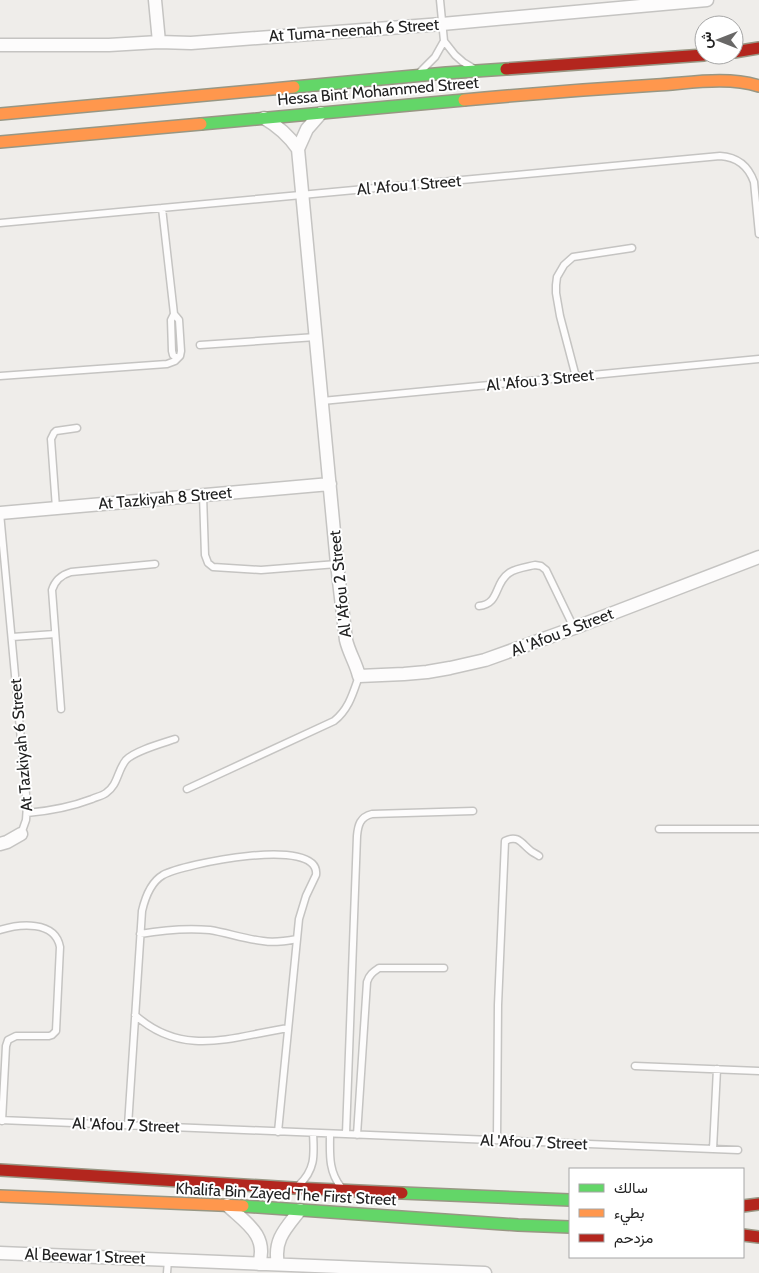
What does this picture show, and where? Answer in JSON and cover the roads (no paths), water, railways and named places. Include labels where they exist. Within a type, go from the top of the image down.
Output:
[{"type":"street","points":[[155,0],[159,42]]},
{"type":"street","name":"At Tuma-neenah 6 Street","points":[[0,45],[191,43],[442,24],[707,0]]},
{"type":"street","points":[[744,50],[759,48]]},
{"type":"street","name":"Hessa Bint Mohammed Street","points":[[0,114],[480,70],[694,56]]},
{"type":"street","name":"Hessa Bint Mohammed Street","points":[[0,142],[494,97],[702,82],[732,81],[746,82],[759,86]]},
{"type":"street","points":[[264,118],[287,134],[298,149],[307,130],[321,113]]},
{"type":"street","name":"Al 'Afou 2 Street","points":[[298,149],[337,564],[346,640],[359,676]]},
{"type":"street","name":"At Tazkiyah 8 Street","points":[[0,512],[330,484]]},
{"type":"street","name":"Al 'Afou 5 Street","points":[[359,676],[427,672],[468,664],[502,654],[759,557]]},
{"type":"street","name":"At Tazkiyah 6 Street","points":[[0,844],[21,834]]},
{"type":"street","name":"Khalifa Bin Zayed The First Street","points":[[0,1170],[294,1188],[569,1200]]},
{"type":"street","name":"Khalifa Bin Zayed The First Street","points":[[0,1196],[227,1206],[569,1227]]},
{"type":"street","points":[[744,1206],[759,1204]]},
{"type":"street","points":[[227,1206],[256,1233],[262,1250],[259,1264]]},
{"type":"street","points":[[278,1264],[279,1240],[300,1210]]},
{"type":"street","points":[[744,1235],[759,1236]]},
{"type":"street","name":"Al Beewar 1 Street","points":[[0,1253],[278,1264],[387,1271],[485,1273]]},
{"type":"lane","points":[[440,0],[444,40],[455,56],[480,70]]},
{"type":"lane","points":[[414,76],[429,64],[444,40]]},
{"type":"lane","name":"Al 'Afou 1 Street","points":[[0,223],[727,156],[742,162],[752,174],[759,234]]},
{"type":"lane","points":[[0,376],[167,364],[177,358],[172,351],[171,320],[174,314],[162,208]]},
{"type":"lane","points":[[576,377],[560,316],[556,293],[557,277],[564,265],[573,257],[632,248]]},
{"type":"lane","points":[[200,345],[316,336]]},
{"type":"lane","name":"Al 'Afou 3 Street","points":[[322,402],[759,359]]},
{"type":"lane","points":[[56,508],[51,439],[56,431],[77,428]]},
{"type":"lane","points":[[203,495],[204,554],[208,563],[213,567],[261,570],[337,564]]},
{"type":"lane","name":"At Tazkiyah 6 Street","points":[[0,512],[27,813],[21,834]]},
{"type":"lane","points":[[61,708],[52,590],[55,582],[71,572],[155,564]]},
{"type":"lane","points":[[479,606],[492,601],[502,580],[509,573],[538,565],[546,570],[574,628]]},
{"type":"lane","points":[[12,637],[55,634]]},
{"type":"lane","points":[[186,789],[334,722],[349,704],[359,676]]},
{"type":"lane","points":[[27,813],[66,808],[105,794],[113,786],[123,765],[130,756],[175,739]]},
{"type":"lane","points":[[346,1134],[359,824],[364,817],[372,814],[473,811]]},
{"type":"lane","points":[[659,828],[759,829]]},
{"type":"lane","points":[[497,1140],[498,1005],[505,841],[512,838],[523,842],[531,852],[539,856]]},
{"type":"lane","points":[[128,1126],[140,934],[143,904],[151,888],[163,875],[181,869],[218,860],[278,854],[300,857],[312,862],[316,869],[316,875],[306,896],[299,919],[278,1132]]},
{"type":"lane","points":[[0,930],[27,926],[42,928],[56,937],[60,947],[56,1031],[49,1036],[16,1036],[8,1040],[1,1120]]},
{"type":"lane","points":[[140,934],[191,929],[227,933],[262,941],[280,942],[298,939]]},
{"type":"lane","points":[[357,1135],[368,979],[379,968],[444,968]]},
{"type":"lane","points":[[135,1015],[164,1035],[194,1042],[288,1028]]},
{"type":"lane","points":[[635,1066],[759,1070]]},
{"type":"lane","points":[[713,1149],[717,1069]]},
{"type":"lane","name":"Al 'Afou 7 Street","points":[[1,1120],[738,1150]]},
{"type":"lane","points":[[294,1188],[304,1179],[311,1168],[314,1154],[313,1133]]},
{"type":"lane","points":[[330,1134],[331,1168],[336,1180],[344,1190]]},
{"type":"lane","points":[[166,1273],[168,1260]]}]
